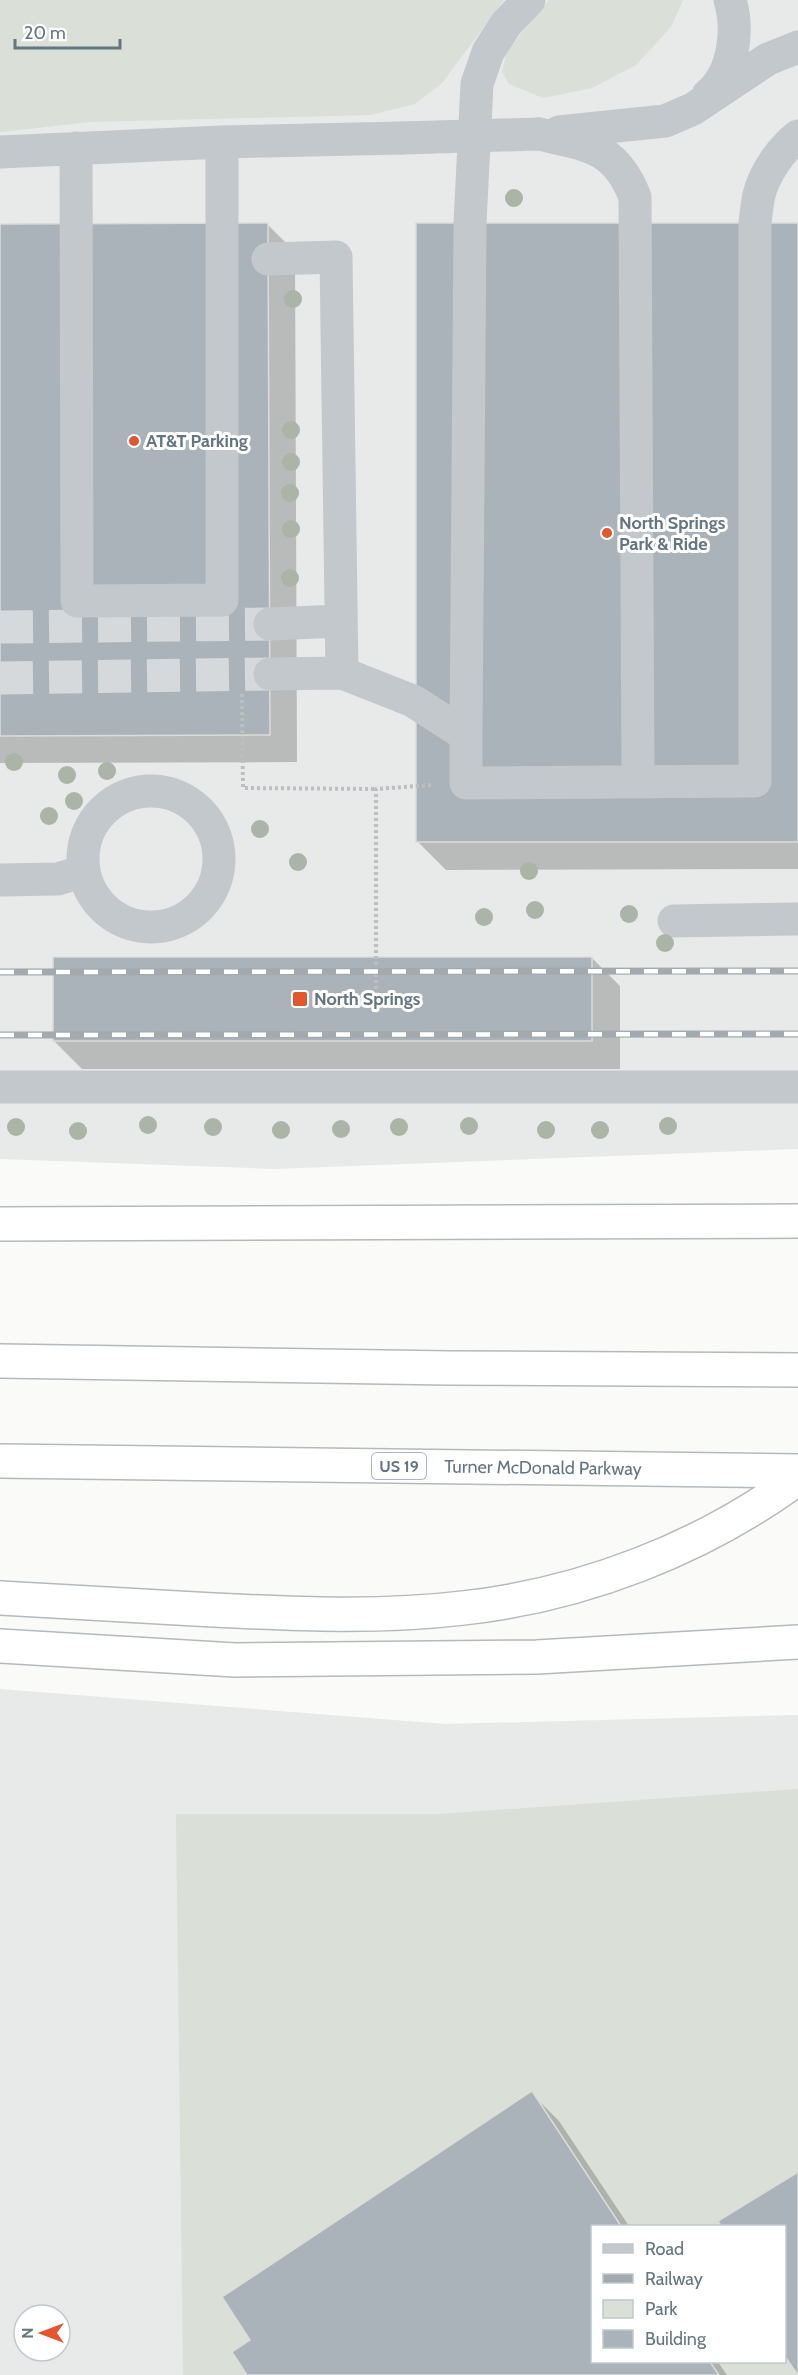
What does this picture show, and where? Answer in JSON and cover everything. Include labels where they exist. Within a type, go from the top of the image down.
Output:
[{"type":"highway","points":[[0,1224],[798,1221]]},
{"type":"highway","points":[[0,1361],[449,1368],[798,1370]]},
{"type":"highway","name":"Turner McDonald Parkway","points":[[0,1461],[798,1471]]},
{"type":"highway","points":[[0,1598],[319,1615],[392,1614],[464,1608],[533,1596],[606,1576],[674,1550],[739,1516],[798,1478]]},
{"type":"highway","points":[[0,1646],[234,1660],[537,1657],[798,1642]]},
{"type":"lane","points":[[529,0],[506,24],[488,52],[477,84],[470,223],[466,783],[755,781],[755,223],[759,194],[772,168],[790,142],[798,136]]},
{"type":"lane","points":[[693,109],[717,88],[730,63],[734,34],[730,0]]},
{"type":"lane","points":[[0,152],[222,142],[538,134],[665,121],[693,109],[768,59],[798,47]]},
{"type":"lane","points":[[538,134],[588,145],[610,157],[627,176],[635,197],[638,782]]},
{"type":"lane","points":[[76,148],[78,224],[77,601],[222,600],[222,142]]},
{"type":"lane","points":[[268,259],[336,257],[342,673]]},
{"type":"lane","points":[[270,624],[340,621]]},
{"type":"lane","points":[[256,681],[342,673],[413,701],[466,735]]},
{"type":"lane","points":[[149,790],[176,795],[196,807],[211,825],[219,848],[219,872],[213,891],[197,910],[178,923],[155,928],[128,924],[108,912],[92,894],[84,871],[84,849],[91,826],[106,807],[126,795],[149,790]]},
{"type":"lane","points":[[0,880],[58,879],[84,871]]},
{"type":"lane","points":[[674,921],[798,919]]},
{"type":"lane","points":[[0,1087],[798,1088]]},
{"type":"path","points":[[256,681],[243,788],[376,789],[466,783]]},
{"type":"path","points":[[376,789],[376,1013]]},
{"type":"shaded area","points":[[0,0],[798,0],[798,1149],[275,1169],[0,1159]]},
{"type":"shaded area","points":[[0,1689],[446,1724],[798,1715],[798,2375],[0,2375]]},
{"type":"green space","points":[[0,0],[504,0],[442,83],[415,104],[370,115],[91,122],[0,132]]},
{"type":"green space","points":[[549,0],[683,0],[671,27],[636,65],[592,88],[543,98],[509,84],[502,72],[507,51]]},
{"type":"green space","points":[[798,1789],[798,2375],[183,2375],[176,1814],[440,1814]]},
{"type":"building","name":"AT&T Parking","points":[[268,223],[270,735],[0,736],[0,224]]},
{"type":"building","name":"North Springs Park & Ride","points":[[416,223],[798,223],[798,842],[416,842]]},
{"type":"building","points":[[53,957],[592,957],[592,1041],[53,1041]]},
{"type":"building","points":[[532,2091],[620,2225],[591,2225],[591,2363],[711,2363],[719,2375],[247,2375],[232,2352],[250,2340],[222,2297]]},
{"type":"building","points":[[798,2172],[798,2375],[786,2358],[786,2225],[720,2225],[718,2221]]},
{"type":"tunnel","points":[[0,627],[270,624]]},
{"type":"tunnel","points":[[0,678],[270,674]]},
{"type":"railway","points":[[0,972],[798,971]]},
{"type":"railway","points":[[0,1035],[798,1034]]},
{"type":"place","name":"AT&T Parking","points":[[134,441]]},
{"type":"place","name":"North Springs Park & Ride","points":[[607,533]]},
{"type":"place","name":"North Springs","points":[[300,999]]}]
